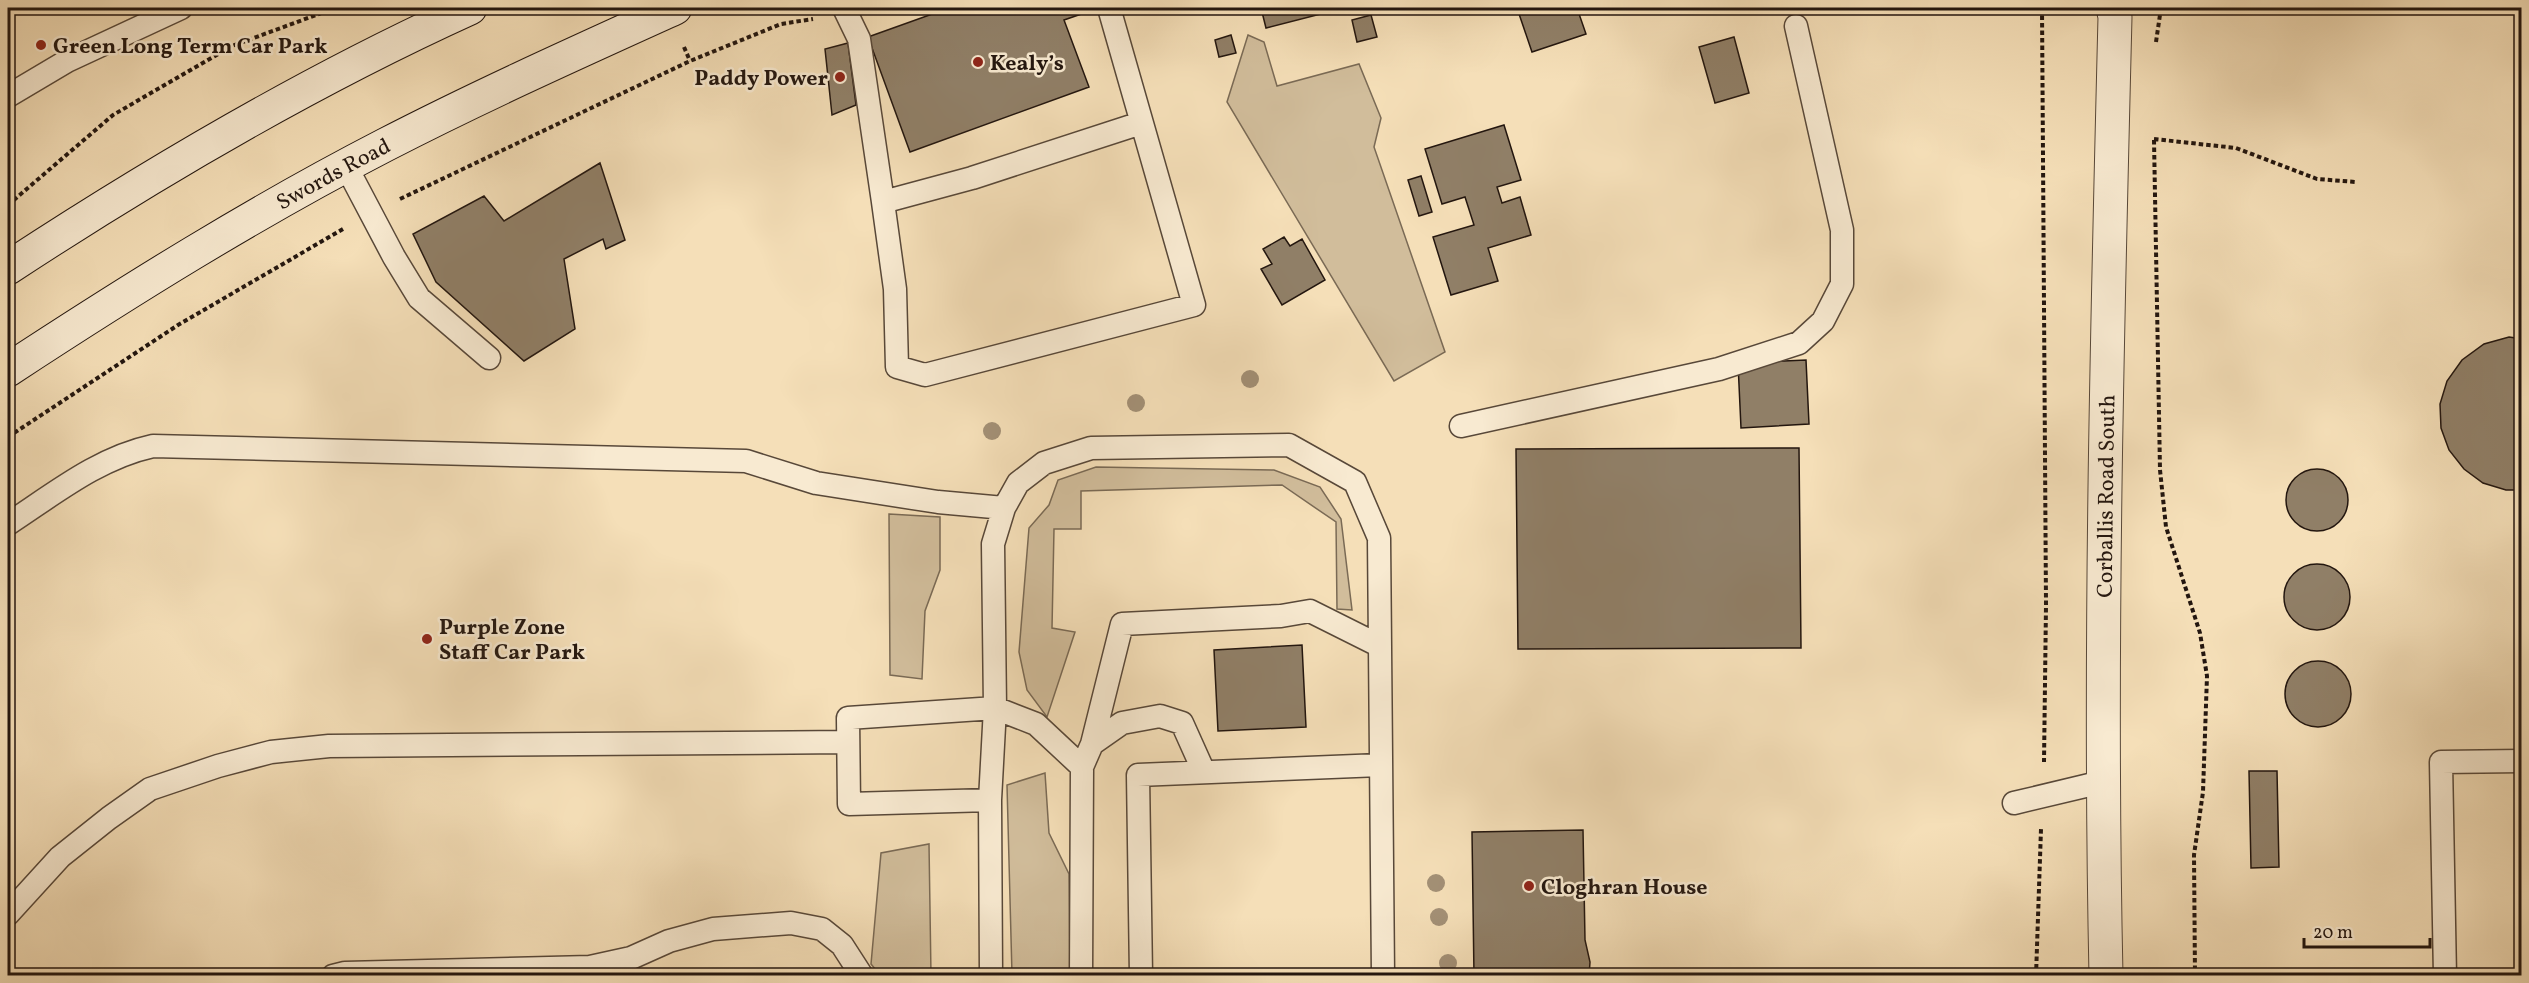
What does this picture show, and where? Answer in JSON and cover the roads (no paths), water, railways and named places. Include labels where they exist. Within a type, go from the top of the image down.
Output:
[{"type":"main road","points":[[8,268],[145,180],[376,50],[470,8]]},
{"type":"main road","name":"Swords Road","points":[[8,370],[132,290],[346,166],[517,79],[675,8]]},
{"type":"main road","name":"Corballis Road South","points":[[2106,975],[2102,782],[2106,396],[2116,11]]},
{"type":"lane","points":[[8,96],[67,61],[181,8]]},
{"type":"lane","points":[[844,8],[859,39],[895,289],[897,367],[925,375],[1194,305],[1109,8]]},
{"type":"lane","points":[[1461,426],[1719,369],[1799,343],[1823,321],[1842,284],[1842,230],[1796,26]]},
{"type":"lane","points":[[883,202],[972,178],[1142,123]]},
{"type":"lane","points":[[346,166],[370,214],[419,298],[489,358]]},
{"type":"lane","points":[[991,975],[990,800],[995,708],[993,544],[1004,508],[1018,483],[1044,463],[1091,448],[1289,445],[1354,482],[1379,537],[1383,975]]},
{"type":"lane","points":[[8,524],[95,467],[123,452],[153,446],[746,461],[816,483],[938,502],[1004,508]]},
{"type":"lane","points":[[1082,975],[1082,767],[1092,744],[1122,624],[1281,616],[1310,611],[1380,646]]},
{"type":"lane","points":[[990,800],[849,804],[848,718],[995,708],[1036,724],[1082,767]]},
{"type":"lane","points":[[1092,744],[1122,723],[1160,716],[1182,723],[1204,772]]},
{"type":"lane","points":[[8,914],[60,858],[109,818],[150,789],[218,766],[271,752],[329,746],[848,742]]},
{"type":"lane","points":[[2445,975],[2441,762],[2522,761]]},
{"type":"lane","points":[[1142,975],[1138,775],[1380,765]]},
{"type":"lane","points":[[2014,803],[2102,782]]},
{"type":"lane","points":[[333,975],[345,972],[590,967],[631,958],[669,941],[713,928],[791,923],[822,929],[842,945],[862,975]]},
{"type":"place","name":"Green Long Term Car Park","points":[[41,45]]},
{"type":"place","name":"Kealy’s","points":[[978,62]]},
{"type":"place","name":"Paddy Power","points":[[840,77]]},
{"type":"place","name":"Purple Zone Staff Car Park","points":[[427,639]]},
{"type":"place","name":"Cloghran House","points":[[1529,886]]}]
